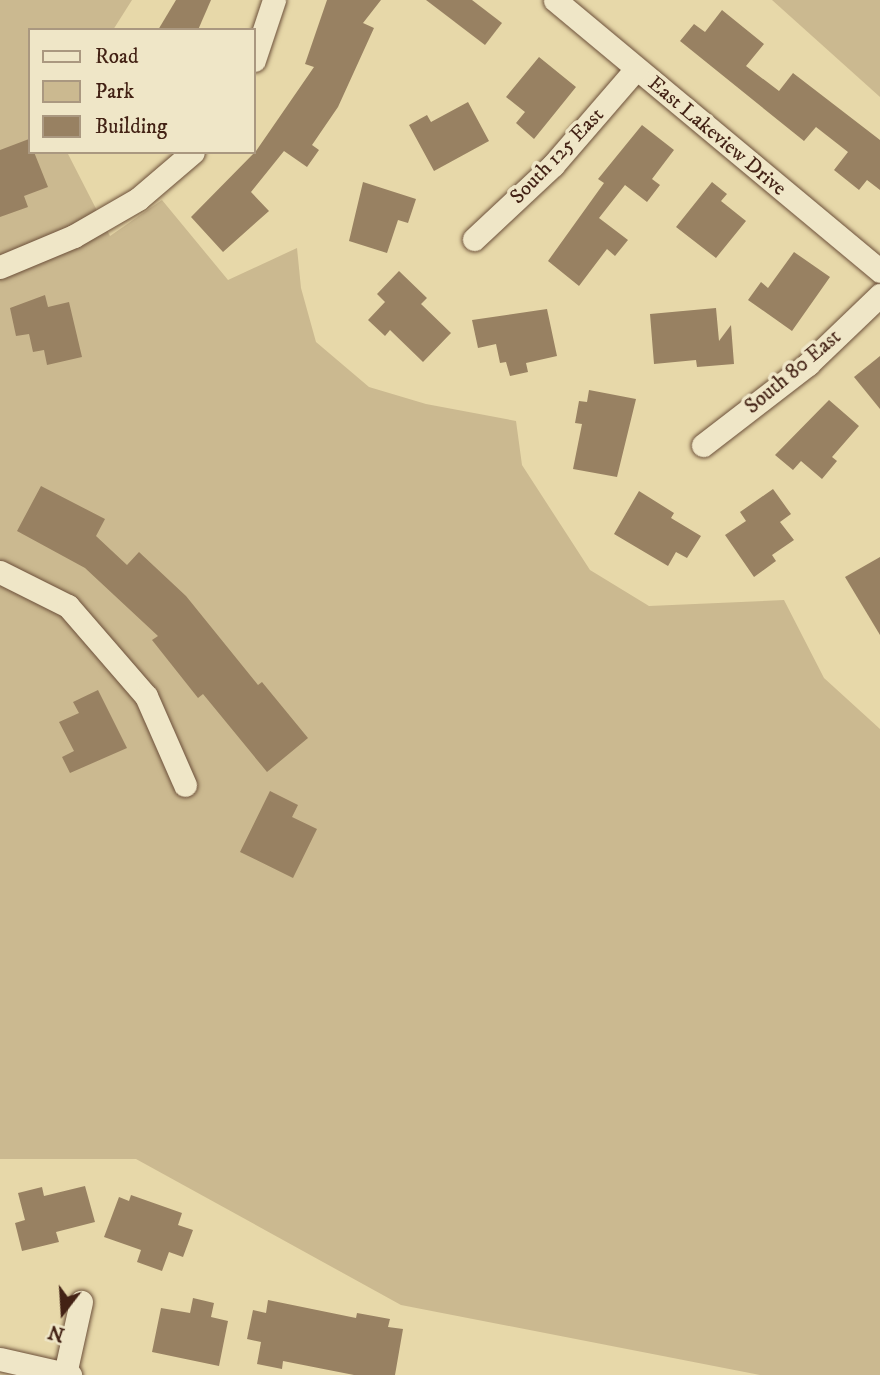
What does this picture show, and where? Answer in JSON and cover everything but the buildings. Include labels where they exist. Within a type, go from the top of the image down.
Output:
[{"type":"street","points":[[256,54],[274,0]]},
{"type":"street","name":"East Lakeview Drive","points":[[555,0],[880,271]]},
{"type":"street","name":"South 125 East","points":[[474,239],[552,165],[636,69]]},
{"type":"street","points":[[0,267],[102,220],[138,199],[190,154]]},
{"type":"street","name":"South 80 East","points":[[703,445],[808,363],[880,295]]},
{"type":"street","points":[[0,572],[68,606],[146,696],[185,785]]},
{"type":"street","points":[[0,1359],[67,1375],[81,1302]]},
{"type":"green space","points":[[0,0],[132,0],[114,28],[28,28],[28,154],[68,154],[110,236],[162,200],[228,280],[297,248],[301,288],[316,342],[369,387],[426,404],[516,421],[522,465],[590,570],[649,606],[784,600],[824,678],[880,729],[880,1375],[760,1375],[401,1305],[136,1159],[0,1159]]},
{"type":"green space","points":[[772,0],[880,0],[880,97]]}]
